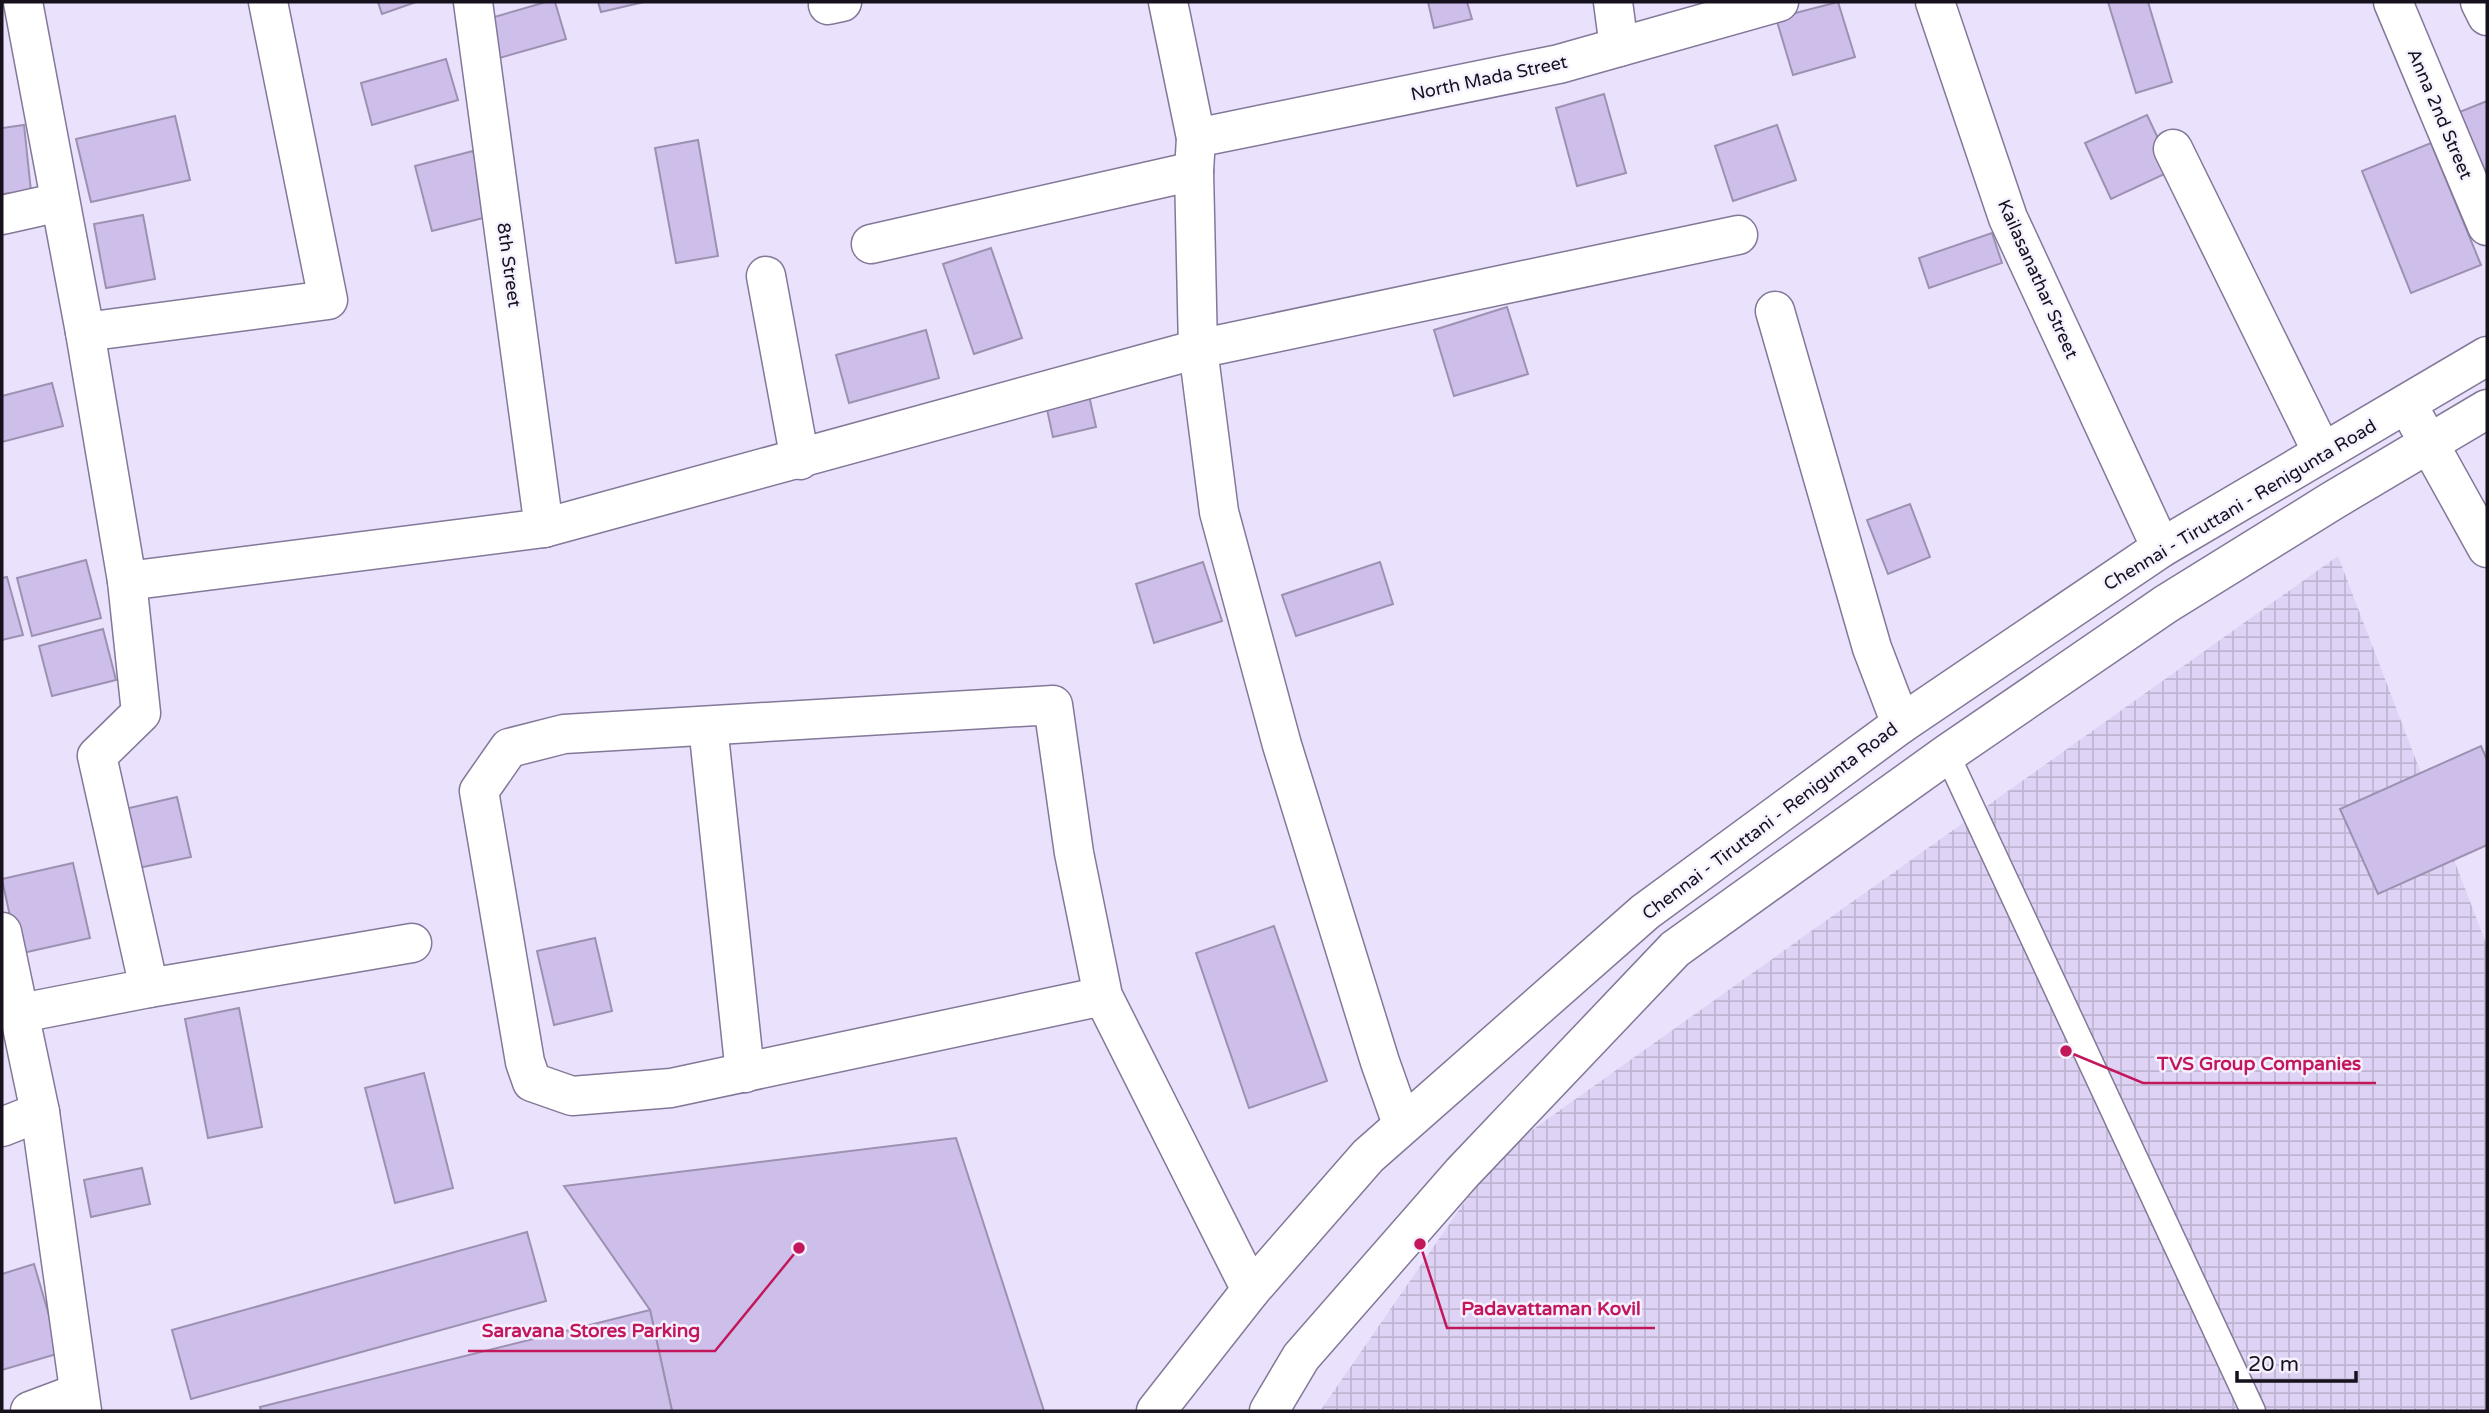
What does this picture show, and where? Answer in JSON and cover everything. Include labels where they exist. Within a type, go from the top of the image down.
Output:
[{"type":"street","points":[[23,2],[85,332],[127,580],[141,713],[97,755],[149,988]]},
{"type":"street","points":[[85,332],[328,300],[268,2]]},
{"type":"street","name":"8th Street","points":[[473,2],[544,528]]},
{"type":"street","points":[[1168,2],[1195,155],[1198,349],[1219,512],[1282,745],[1402,1124]]},
{"type":"street","points":[[1613,2],[1619,47]]},
{"type":"street","name":"North Mada Street","points":[[872,244],[1195,155],[1559,64],[1779,2]]},
{"type":"street","name":"Kailasanathar Street","points":[[1935,2],[2008,218],[2161,548]]},
{"type":"street","name":"Anna 2nd Street","points":[[2393,2],[2487,226]]},
{"type":"street","points":[[2480,2],[2487,16]]},
{"type":"street","points":[[2173,149],[2322,452]]},
{"type":"street","points":[[2,215],[60,202]]},
{"type":"street","points":[[127,580],[544,528],[1198,349],[1738,235]]},
{"type":"street","points":[[766,276],[800,460]]},
{"type":"street","points":[[1775,311],[1872,648],[1901,724]]},
{"type":"street","name":"Chennai - Tiruttani - Renigunta Road","points":[[1156,1411],[1251,1290],[1368,1156],[1645,912],[1901,724],[2161,548],[2487,356]]},
{"type":"street","points":[[2407,404],[2487,548]]},
{"type":"street","points":[[1269,1411],[1301,1357],[1461,1173],[1675,949],[1947,754],[2166,604],[2332,500],[2430,445],[2487,409]]},
{"type":"street","points":[[1103,996],[671,1088],[572,1096],[532,1082],[524,1062],[479,791],[509,748],[564,734],[1052,705],[1074,853],[1103,996],[1251,1290]]},
{"type":"street","points":[[708,726],[745,1073]]},
{"type":"street","points":[[2,932],[40,1112],[80,1402],[30,1411]]},
{"type":"street","points":[[21,1013],[412,943]]},
{"type":"street","points":[[2,1127],[40,1112]]},
{"type":"lane","points":[[1947,754],[2253,1411]]},
{"type":"shaded area","points":[[2338,556],[2487,946],[2487,1411],[1320,1411],[1497,1155]]},
{"type":"building","points":[[378,2],[416,2],[382,14]]},
{"type":"building","points":[[546,2],[555,2],[566,39],[489,61],[477,22]]},
{"type":"building","points":[[598,2],[644,2],[601,12]]},
{"type":"building","points":[[1428,2],[1467,2],[1472,19],[1434,28]]},
{"type":"building","points":[[1838,2],[1855,57],[1793,75],[1776,18]]},
{"type":"building","points":[[2108,2],[2148,2],[2172,82],[2136,93]]},
{"type":"building","points":[[446,59],[458,100],[372,125],[361,83]]},
{"type":"building","points":[[1604,94],[1626,173],[1577,186],[1556,108]]},
{"type":"building","points":[[2487,101],[2487,169],[2483,171],[2457,113]]},
{"type":"building","points":[[2147,115],[2173,170],[2111,199],[2085,143]]},
{"type":"building","points":[[175,116],[190,180],[91,202],[76,139]]},
{"type":"building","points":[[24,125],[31,191],[2,194],[2,128]]},
{"type":"building","points":[[1777,125],[1796,180],[1733,201],[1715,146]]},
{"type":"building","points":[[698,140],[718,256],[676,263],[655,148]]},
{"type":"building","points":[[2431,143],[2481,265],[2411,293],[2362,171]]},
{"type":"building","points":[[473,151],[491,216],[432,231],[415,166]]},
{"type":"building","points":[[143,215],[155,279],[106,288],[94,224]]},
{"type":"building","points":[[1992,233],[2002,263],[1929,288],[1919,258]]},
{"type":"building","points":[[991,248],[1022,338],[974,354],[943,264]]},
{"type":"building","points":[[1507,307],[1528,374],[1454,396],[1434,330]]},
{"type":"building","points":[[926,330],[939,378],[849,403],[836,355]]},
{"type":"building","points":[[52,383],[63,426],[2,442],[2,396]]},
{"type":"building","points":[[1088,391],[1096,427],[1053,437],[1045,400]]},
{"type":"building","points":[[1910,504],[1930,557],[1888,574],[1867,520]]},
{"type":"building","points":[[86,560],[101,618],[32,636],[17,578]]},
{"type":"building","points":[[1203,562],[1222,621],[1154,643],[1136,584]]},
{"type":"building","points":[[1380,562],[1393,604],[1296,636],[1282,595]]},
{"type":"building","points":[[7,577],[23,635],[2,640],[2,578]]},
{"type":"building","points":[[103,629],[116,680],[52,696],[39,646]]},
{"type":"building","points":[[2481,746],[2487,760],[2487,845],[2378,894],[2340,809]]},
{"type":"building","points":[[177,797],[191,857],[138,868],[125,809]]},
{"type":"building","points":[[73,863],[90,938],[18,954],[2,879]]},
{"type":"building","points":[[1274,926],[1327,1081],[1249,1108],[1196,953]]},
{"type":"building","points":[[595,938],[612,1011],[554,1025],[537,951]]},
{"type":"building","points":[[239,1008],[262,1127],[208,1138],[185,1019]]},
{"type":"building","points":[[424,1073],[453,1188],[395,1203],[365,1088]]},
{"type":"building","points":[[956,1138],[1044,1411],[672,1411],[650,1310],[564,1186]]},
{"type":"building","points":[[142,1168],[150,1204],[91,1217],[84,1180]]},
{"type":"building","points":[[527,1232],[546,1301],[191,1399],[172,1330]]},
{"type":"building","points":[[34,1264],[60,1353],[2,1370],[2,1274]]},
{"type":"building","points":[[650,1310],[672,1411],[261,1411],[260,1407]]},
{"type":"place","name":"TVS Group Companies","points":[[2066,1051]]},
{"type":"place","name":"Padavattaman Kovil","points":[[1420,1244]]},
{"type":"place","name":"Saravana Stores Parking","points":[[799,1248]]}]
